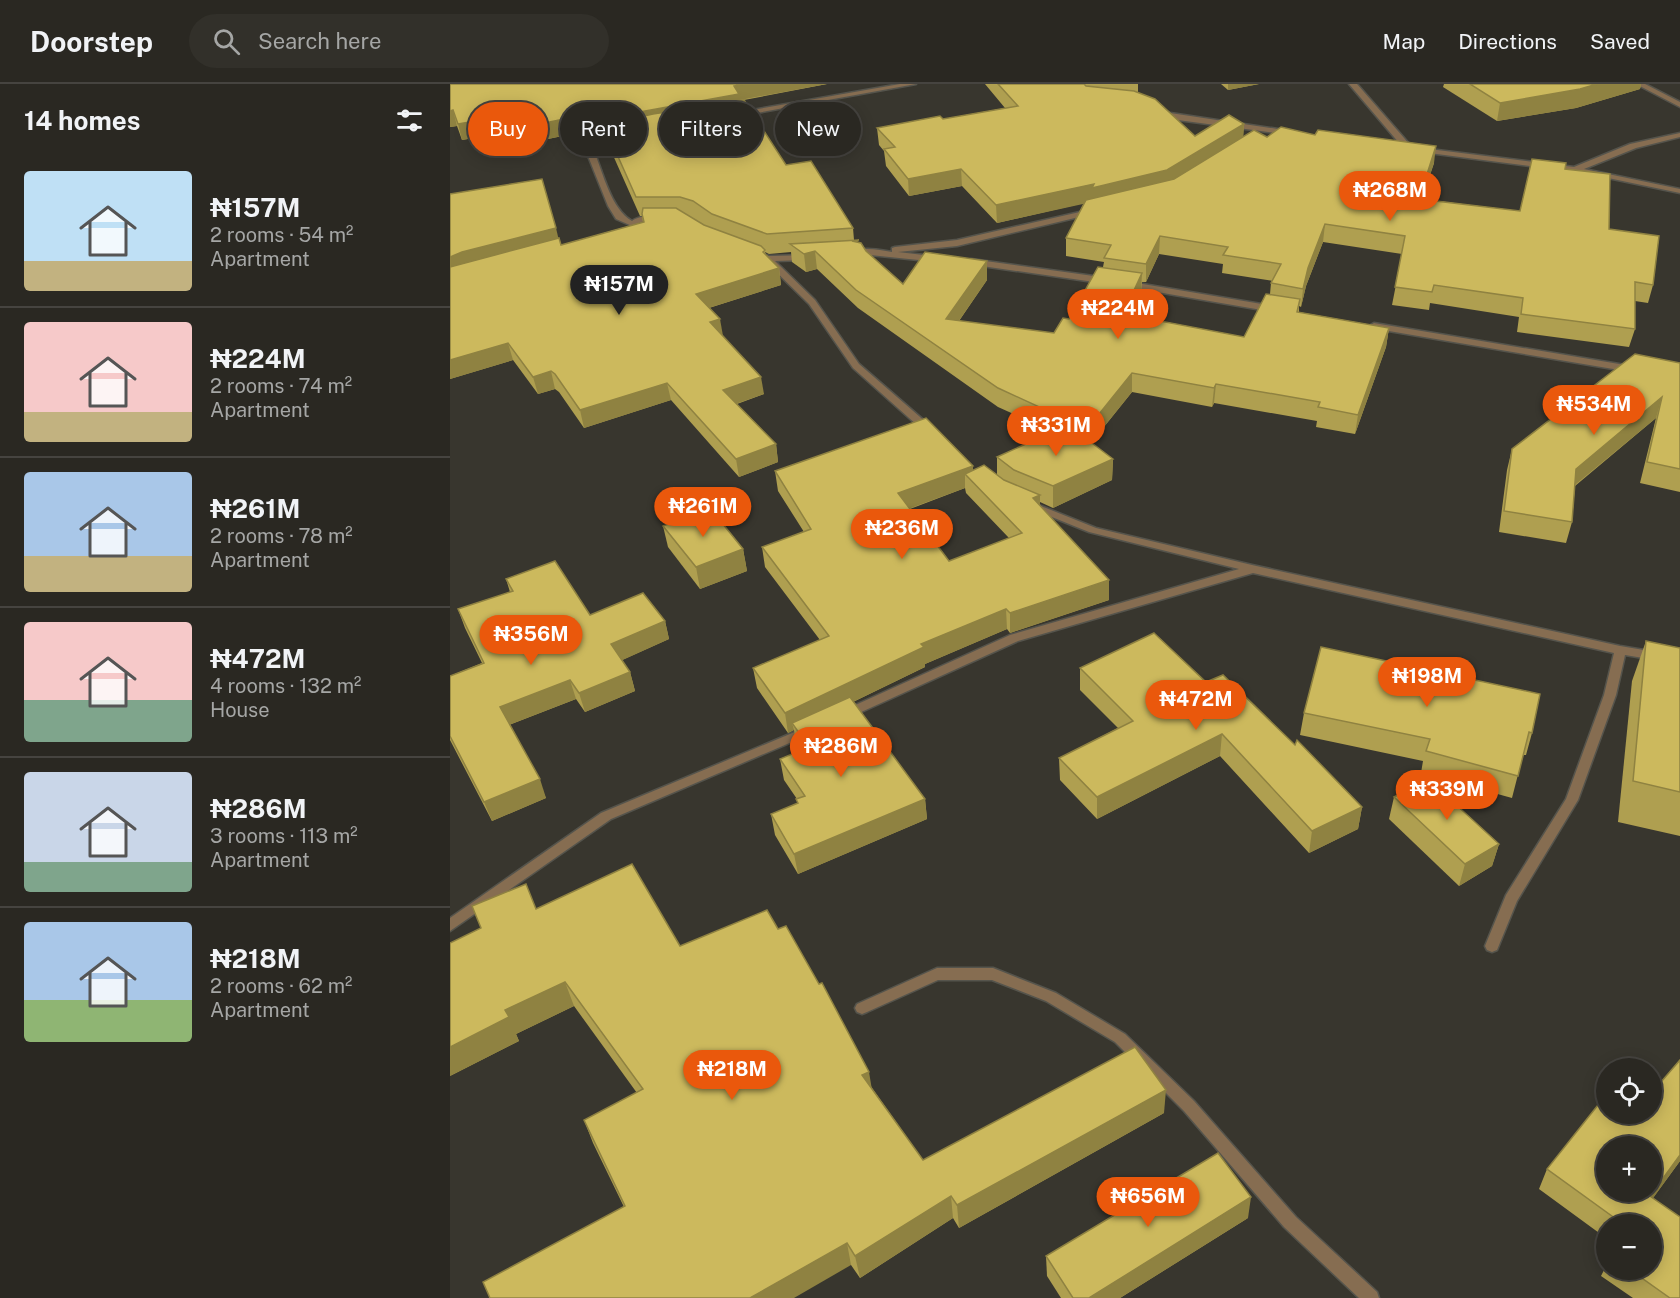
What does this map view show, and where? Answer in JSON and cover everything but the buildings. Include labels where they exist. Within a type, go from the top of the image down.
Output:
[{"type":"street","points":[[763,110],[912,84]]},
{"type":"street","points":[[1353,84],[1408,148]]},
{"type":"street","points":[[1640,84],[1680,105]]},
{"type":"street","points":[[1152,110],[1170,117],[1302,134]]},
{"type":"street","points":[[1258,136],[1267,130]]},
{"type":"street","points":[[1576,169],[1633,146],[1680,135]]},
{"type":"street","points":[[1396,147],[1576,169],[1636,179],[1680,190]]},
{"type":"street","points":[[592,156],[612,206],[620,217],[632,224],[643,226],[621,232]]},
{"type":"street","points":[[847,254],[957,243],[1101,209]]},
{"type":"street","points":[[632,224],[639,220],[671,219]]},
{"type":"street","points":[[749,252],[768,259],[813,256]]},
{"type":"street","points":[[870,252],[947,260]]},
{"type":"street","points":[[768,259],[812,302],[856,366],[943,443]]},
{"type":"street","points":[[959,261],[1127,284],[1280,310]]},
{"type":"street","points":[[1362,324],[1645,371]]},
{"type":"street","points":[[1019,500],[1093,530],[1252,569],[1620,650],[1680,660]]},
{"type":"street","points":[[450,925],[606,816],[827,722],[1014,638],[1252,569]]},
{"type":"street","points":[[1492,946],[1511,899],[1572,800],[1610,695],[1620,650]]},
{"type":"street","points":[[862,1008],[937,974],[993,974],[1051,997],[1120,1038],[1189,1106],[1290,1222],[1371,1298]]}]
